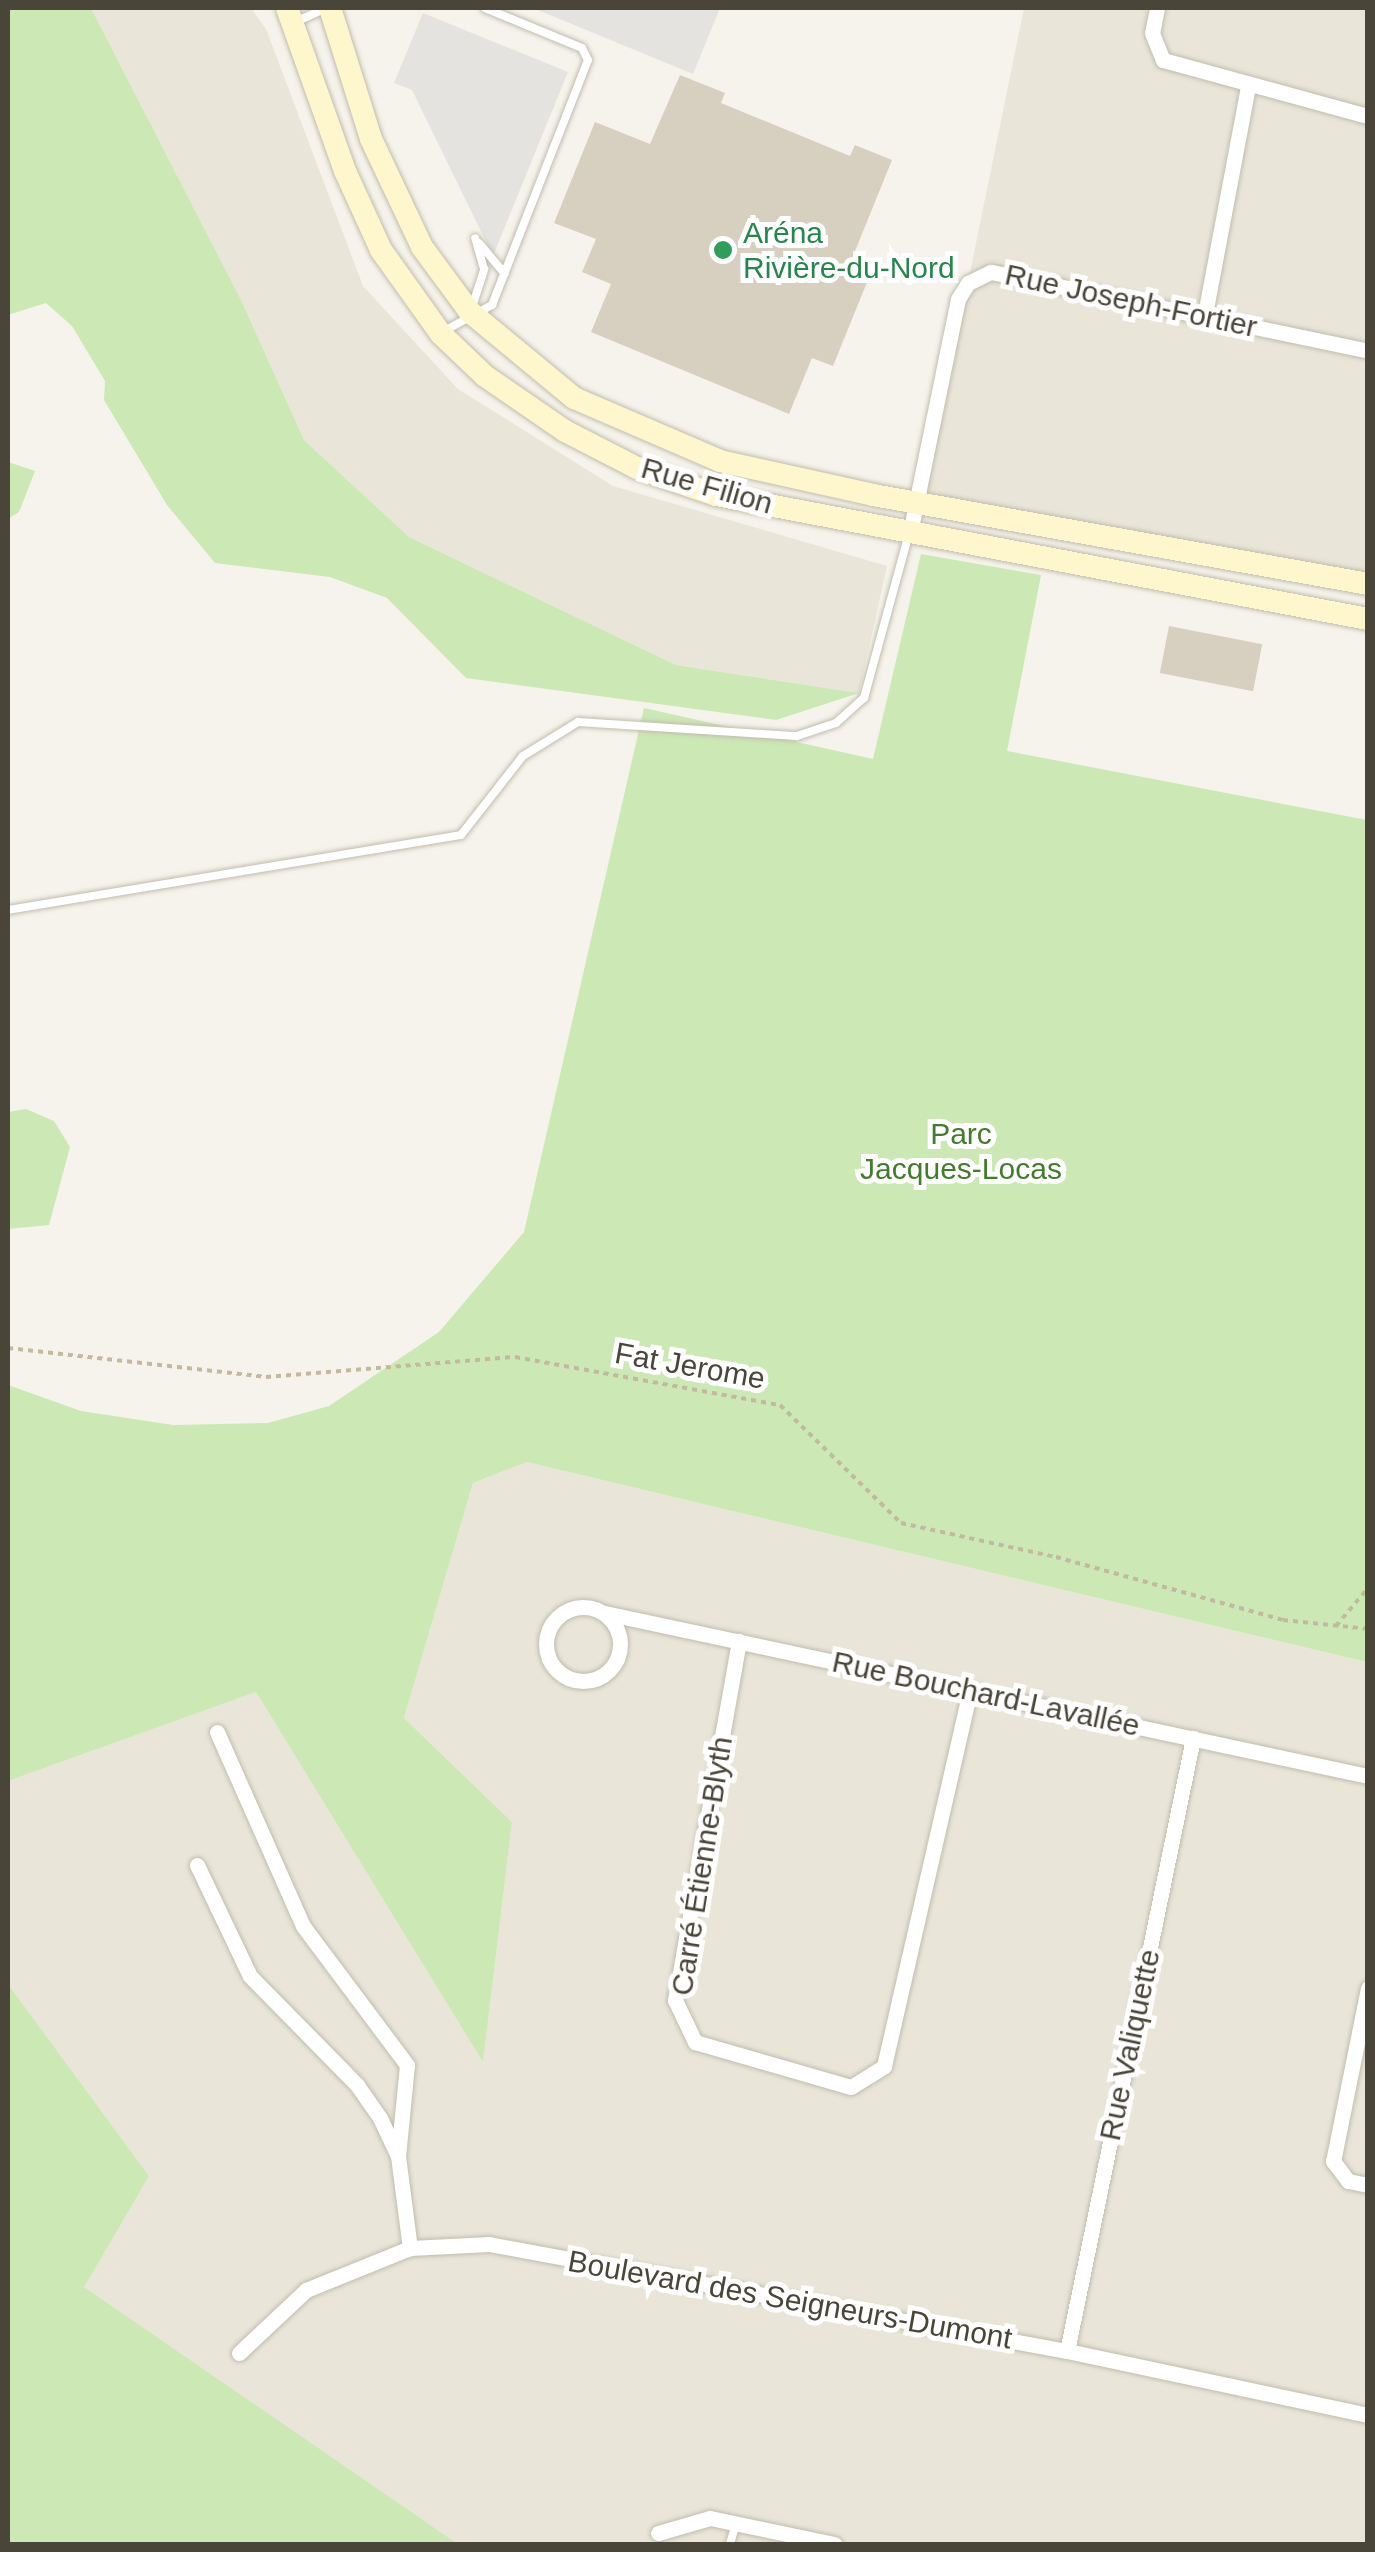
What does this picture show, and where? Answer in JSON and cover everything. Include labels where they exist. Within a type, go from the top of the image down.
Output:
[{"type":"street","name":"Rue Filion","points":[[328,8],[396,201],[470,312],[574,398],[643,432],[720,461],[918,502],[1368,584]]},
{"type":"street","points":[[1157,8],[1152,34],[1163,60],[1368,116]]},
{"type":"street","name":"Rue Filion","points":[[290,15],[345,171],[381,250],[441,334],[485,376],[565,432],[637,468],[716,495],[911,528],[1368,619]]},
{"type":"street","points":[[1205,314],[1248,86]]},
{"type":"street","name":"Rue Joseph-Fortier","points":[[911,528],[958,299],[968,283],[990,272],[1368,351]]},
{"type":"street","name":"Rue Bouchard-Lavallée","points":[[605,1613],[620,1634],[618,1660],[600,1678],[562,1676],[545,1645],[552,1622],[571,1608],[605,1613],[739,1640],[1368,1776]]},
{"type":"street","name":"Carré Étienne-Blyth","points":[[739,1640],[675,2000],[695,2042],[851,2087],[884,2066],[970,1690]]},
{"type":"street","points":[[217,1732],[304,1926],[408,2065],[398,2156],[410,2248]]},
{"type":"street","name":"Rue Valiquette","points":[[1067,2351],[1193,1738]]},
{"type":"street","points":[[197,1865],[250,1976],[357,2085],[398,2156]]},
{"type":"street","points":[[1368,1988],[1332,2161],[1348,2182],[1368,2185]]},
{"type":"street","name":"Boulevard des Seigneurs-Dumont","points":[[239,2353],[306,2290],[410,2248],[489,2244],[1067,2351],[1368,2415]]},
{"type":"street","points":[[653,2539],[710,2518],[834,2544]]},
{"type":"lane","points":[[290,15],[328,8]]},
{"type":"lane","points":[[441,334],[470,312],[492,305],[588,60],[582,48],[486,8]]},
{"type":"lane","points":[[470,312],[484,268],[475,238],[505,274]]},
{"type":"lane","points":[[8,910],[461,835],[523,756],[578,722],[797,736],[836,724],[864,698],[911,528]]},
{"type":"lane","points":[[730,2544],[736,2523]]},
{"type":"path","name":"Fat Jerome","points":[[8,1348],[266,1377],[514,1357],[780,1405],[901,1523],[1056,1556],[1283,1620],[1368,1629]]},
{"type":"path","points":[[1336,1626],[1368,1588]]},
{"type":"shaded area","points":[[91,8],[251,8],[266,29],[363,286],[458,389],[613,486],[887,566],[859,693],[676,665],[409,537],[304,440],[242,302]]},
{"type":"shaded area","points":[[533,8],[720,8],[693,74]]},
{"type":"shaded area","points":[[1024,8],[1367,8],[1367,578],[925,493]]},
{"type":"shaded area","points":[[423,13],[568,72],[493,256],[412,90],[394,83]]},
{"type":"shaded area","points":[[527,1462],[1367,1662],[1367,2544],[458,2544],[83,2287],[149,2176],[8,1984],[8,1781],[256,1692],[483,2061],[512,1822],[404,1718],[473,1483]]},
{"type":"green space","points":[[8,8],[91,8],[242,302],[304,440],[409,537],[676,665],[859,693],[776,720],[466,678],[387,598],[330,577],[215,563],[167,505],[104,400],[105,381],[72,326],[46,303],[8,315]]},
{"type":"green space","points":[[8,462],[35,471],[19,512],[8,519]]},
{"type":"green space","name":"Parc Jacques-Locas","points":[[921,554],[1041,575],[1007,751],[1367,820],[1367,1662],[527,1462],[473,1483],[404,1718],[512,1822],[483,2062],[256,1692],[8,1781],[8,1385],[81,1411],[173,1425],[268,1423],[329,1406],[439,1332],[524,1232],[644,708],[873,759]]},
{"type":"green space","points":[[26,1109],[54,1121],[70,1147],[49,1225],[8,1229],[8,1112]]},
{"type":"green space","points":[[8,1984],[149,2176],[84,2287],[458,2544],[8,2544]]},
{"type":"building","name":"Aréna Rivière-du-Nord","points":[[680,75],[725,93],[721,103],[850,156],[855,145],[892,160],[851,261],[872,270],[833,366],[812,358],[789,414],[591,332],[611,284],[582,272],[596,239],[554,223],[595,122],[650,144]]},
{"type":"building","points":[[1169,626],[1262,644],[1253,691],[1160,673]]},
{"type":"place","name":"Aréna Rivière-du-Nord","points":[[723,250]]}]
